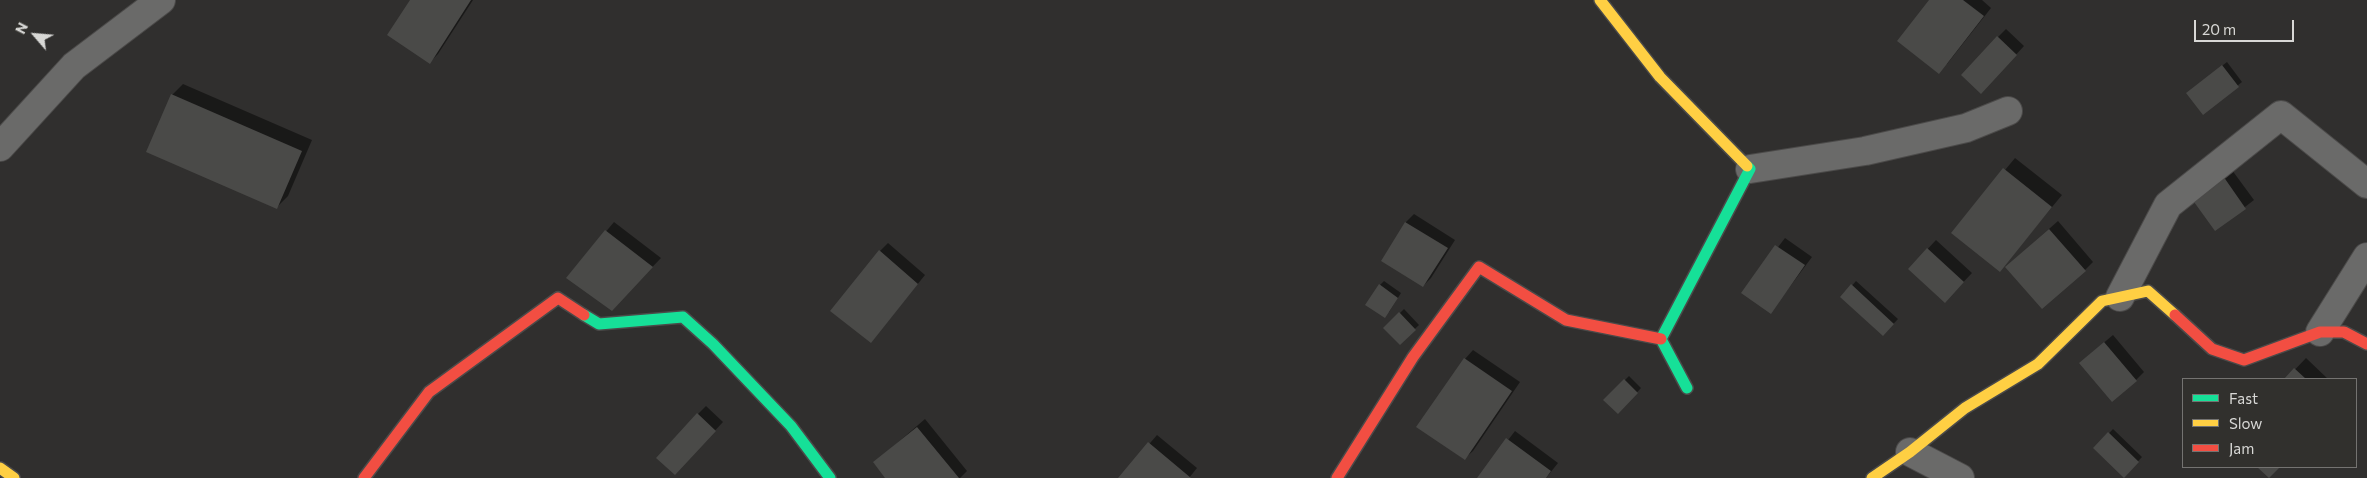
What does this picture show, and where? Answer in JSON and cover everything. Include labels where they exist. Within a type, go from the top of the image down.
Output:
[{"type":"street","points":[[0,147],[74,66],[161,0]]},
{"type":"street","points":[[1600,0],[1660,77],[1750,169]]},
{"type":"street","points":[[1750,169],[1864,151],[1966,128],[2008,111]]},
{"type":"street","points":[[2120,297],[2168,204],[2281,115],[2367,184]]},
{"type":"street","points":[[1661,339],[1750,169]]},
{"type":"street","points":[[2320,332],[2367,257]]},
{"type":"street","points":[[1337,478],[1413,357],[1479,267],[1566,320],[1661,339]]},
{"type":"street","points":[[1872,478],[1910,452],[1965,408],[2038,364],[2102,301],[2148,291],[2212,349],[2244,360],[2320,332],[2344,332],[2367,344]]},
{"type":"street","points":[[364,478],[429,392],[558,298],[599,324],[683,317],[713,344],[791,426],[830,478]]},
{"type":"street","points":[[1661,339],[1687,388]]},
{"type":"street","points":[[1910,452],[1960,478]]},
{"type":"street","points":[[0,468],[14,478]]},
{"type":"building","points":[[410,0],[471,0],[430,64],[387,35]]},
{"type":"building","points":[[1929,0],[1963,0],[1984,16],[1939,74],[1897,41]]},
{"type":"building","points":[[1997,36],[2017,55],[1981,94],[1961,75]]},
{"type":"building","points":[[2222,65],[2239,87],[2203,115],[2186,93]]},
{"type":"building","points":[[171,94],[302,151],[277,209],[146,152]]},
{"type":"building","points":[[2003,168],[2052,207],[2000,272],[1951,233]]},
{"type":"building","points":[[2221,173],[2246,209],[2215,231],[2189,195]]},
{"type":"building","points":[[1405,222],[1448,248],[1423,287],[1381,261]]},
{"type":"building","points":[[2049,229],[2086,271],[2042,309],[2005,267]]},
{"type":"building","points":[[605,230],[653,267],[612,311],[566,278]]},
{"type":"building","points":[[1775,245],[1805,265],[1771,314],[1741,293]]},
{"type":"building","points":[[1927,248],[1964,282],[1945,303],[1908,269]]},
{"type":"building","points":[[879,250],[918,284],[871,343],[830,311]]},
{"type":"building","points":[[1379,284],[1398,298],[1385,318],[1365,305]]},
{"type":"building","points":[[1851,284],[1894,324],[1883,336],[1840,297]]},
{"type":"building","points":[[1399,312],[1416,330],[1400,345],[1383,328]]},
{"type":"building","points":[[2104,342],[2137,381],[2112,402],[2079,363]]},
{"type":"building","points":[[1464,358],[1512,391],[1465,460],[1416,427]]},
{"type":"building","points":[[2294,368],[2305,378],[2285,378]]},
{"type":"building","points":[[1624,379],[1638,393],[1618,414],[1603,400]]},
{"type":"building","points":[[697,413],[716,431],[675,475],[656,458]]},
{"type":"building","points":[[917,427],[959,478],[885,478],[873,462]]},
{"type":"building","points":[[2108,432],[2139,462],[2124,478],[2093,448]]},
{"type":"building","points":[[1506,438],[1551,471],[1546,478],[1477,478]]},
{"type":"building","points":[[1148,442],[1191,478],[1118,478]]},
{"type":"building","points":[[2258,468],[2279,468],[2269,478]]},
{"type":"traffic: fast","points":[[1687,388],[1661,339],[1750,169],[1747,166]]},
{"type":"traffic: fast","points":[[584,315],[599,324],[683,317],[713,344],[791,426],[830,478]]},
{"type":"traffic: slow","points":[[1600,0],[1660,77],[1747,166]]},
{"type":"traffic: slow","points":[[1872,478],[1910,452],[1965,408],[2038,364],[2102,301],[2148,291],[2175,315]]},
{"type":"traffic: slow","points":[[0,468],[14,478]]},
{"type":"traffic: jam","points":[[1337,478],[1413,357],[1479,267],[1566,320],[1661,339]]},
{"type":"traffic: jam","points":[[364,478],[429,392],[558,298],[584,315]]},
{"type":"traffic: jam","points":[[2175,315],[2212,349],[2244,360],[2320,332],[2344,332],[2367,344]]}]
